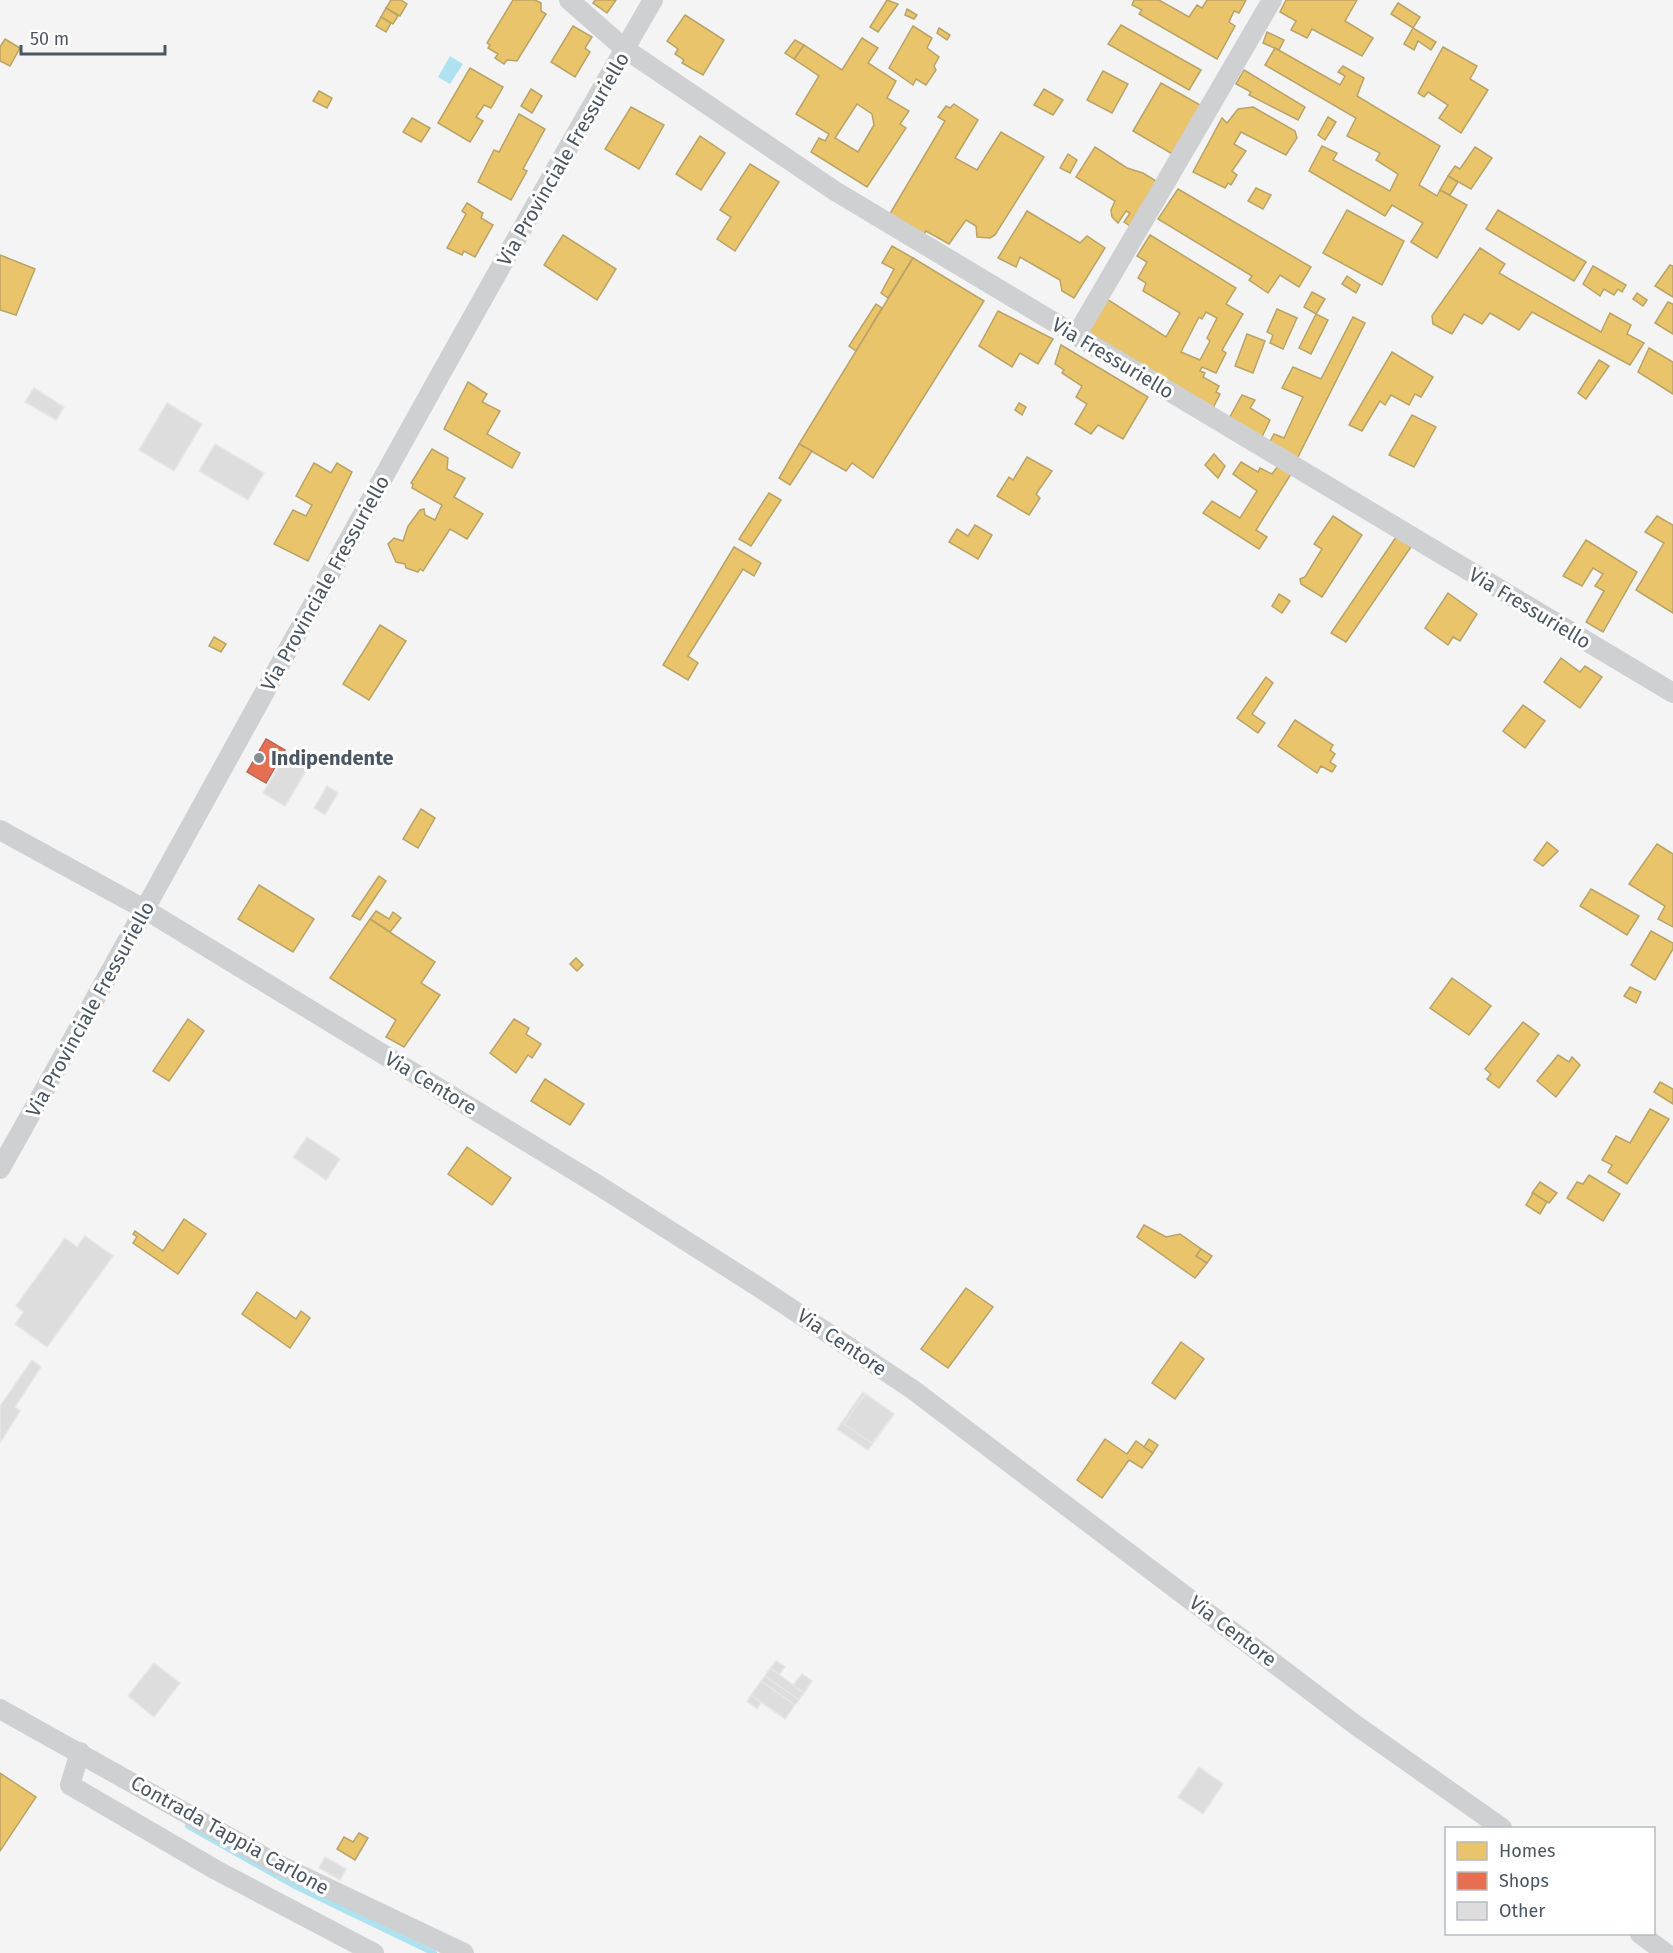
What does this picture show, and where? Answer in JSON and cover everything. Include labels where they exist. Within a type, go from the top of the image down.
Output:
[{"type":"street","name":"Via Fressuriello","points":[[569,0],[625,49],[835,191],[1673,693]]},
{"type":"street","name":"Via Provinciale Fressuriello","points":[[0,1169],[146,910],[247,722],[653,0]]},
{"type":"street","points":[[1076,336],[1272,0]]},
{"type":"street","name":"Via Centore","points":[[0,830],[146,910],[598,1185],[760,1288],[912,1389],[1357,1726],[1501,1827]]},
{"type":"street","name":"Contrada Tappia Carlone","points":[[0,1709],[277,1864],[464,1953]]},
{"type":"street","points":[[80,1752],[70,1785],[216,1870],[374,1953]]},
{"type":"street","points":[[1641,1935],[1666,1953]]},
{"type":"water","points":[[450,56],[463,64],[450,84],[438,77]]},
{"type":"building: Homes","points":[[391,0],[401,0],[407,4],[400,16],[386,8]]},
{"type":"building: Homes","points":[[513,0],[535,0],[541,3],[541,11],[546,14],[517,61],[507,60],[504,64],[495,58],[498,54],[488,48],[490,45],[487,43]]},
{"type":"building: Homes","points":[[595,0],[616,0],[607,13],[593,3]]},
{"type":"building: Homes","points":[[887,0],[898,4],[878,32],[870,27]]},
{"type":"building: Homes","points":[[1134,0],[1159,0],[1189,17],[1197,5],[1202,8],[1207,0],[1246,0],[1239,13],[1234,11],[1229,22],[1235,26],[1217,59],[1139,14],[1142,10],[1132,5]]},
{"type":"building: Homes","points":[[1286,0],[1357,0],[1345,21],[1373,38],[1362,56],[1312,29],[1307,38],[1291,30],[1296,21],[1280,12]]},
{"type":"building: Homes","points":[[1398,3],[1420,17],[1413,28],[1391,14]]},
{"type":"building: Homes","points":[[386,8],[398,16],[393,24],[381,17]]},
{"type":"building: Homes","points":[[907,9],[917,15],[914,19],[905,15]]},
{"type":"building: Homes","points":[[685,15],[724,40],[703,75],[682,63],[684,60],[675,54],[678,49],[667,41]]},
{"type":"building: Homes","points":[[381,17],[391,23],[386,32],[376,26]]},
{"type":"building: Homes","points":[[1121,25],[1201,70],[1189,90],[1108,44]]},
{"type":"building: Homes","points":[[573,26],[592,37],[585,48],[590,52],[575,77],[551,62]]},
{"type":"building: Homes","points":[[913,26],[932,38],[927,48],[939,57],[934,66],[936,70],[926,85],[916,79],[913,85],[889,68]]},
{"type":"building: Homes","points":[[939,28],[950,35],[947,40],[937,33]]},
{"type":"building: Homes","points":[[1413,28],[1436,42],[1431,50],[1418,41],[1414,50],[1404,44]]},
{"type":"building: Homes","points":[[1267,32],[1284,40],[1279,50],[1263,43]]},
{"type":"building: Homes","points":[[862,38],[878,48],[868,63],[896,81],[887,98],[909,111],[900,124],[906,128],[867,187],[811,152],[819,138],[825,141],[829,134],[796,114],[819,76],[794,59],[804,45],[842,70]],"holes":[[[857,104],[872,114],[874,125],[858,152],[835,138]]]},
{"type":"building: Homes","points":[[5,39],[20,48],[10,66],[0,61],[0,47]]},
{"type":"building: Homes","points":[[795,40],[804,45],[794,59],[785,53]]},
{"type":"building: Homes","points":[[1443,47],[1477,66],[1470,79],[1488,90],[1461,133],[1439,118],[1448,105],[1428,92],[1424,97],[1418,93]]},
{"type":"building: Homes","points":[[1275,48],[1340,85],[1345,76],[1338,72],[1343,66],[1364,78],[1357,96],[1440,146],[1419,185],[1437,196],[1440,190],[1467,205],[1437,258],[1411,242],[1423,223],[1392,205],[1385,216],[1309,171],[1322,146],[1337,153],[1333,160],[1390,191],[1398,174],[1376,160],[1380,153],[1347,136],[1356,118],[1265,65]]},
{"type":"building: Homes","points":[[470,68],[503,87],[491,108],[484,105],[476,117],[483,121],[470,142],[438,123]]},
{"type":"building: Homes","points":[[1244,70],[1305,107],[1298,120],[1249,95],[1251,92],[1236,84]]},
{"type":"building: Homes","points":[[1103,71],[1128,84],[1112,113],[1087,100]]},
{"type":"building: Homes","points":[[1161,83],[1202,106],[1174,155],[1133,131]]},
{"type":"building: Homes","points":[[531,89],[542,96],[532,113],[521,106]]},
{"type":"building: Homes","points":[[1044,89],[1063,100],[1053,115],[1034,105]]},
{"type":"building: Homes","points":[[319,91],[332,98],[327,108],[313,101]]},
{"type":"building: Homes","points":[[954,104],[978,120],[955,158],[977,170],[1001,132],[1044,157],[995,235],[990,238],[977,237],[976,226],[966,220],[949,244],[926,231],[922,238],[888,217],[945,121],[938,117],[946,106],[950,108]]},
{"type":"building: Homes","points":[[631,107],[664,125],[639,169],[605,149]]},
{"type":"building: Homes","points":[[1253,107],[1295,131],[1297,138],[1286,155],[1241,132],[1234,144],[1246,151],[1232,171],[1237,175],[1231,185],[1228,183],[1225,188],[1193,172],[1222,118],[1227,123],[1238,109]]},
{"type":"building: Homes","points":[[519,114],[545,129],[523,169],[527,171],[511,200],[478,182],[494,150],[499,152]]},
{"type":"building: Homes","points":[[1328,117],[1336,122],[1325,140],[1318,135]]},
{"type":"building: Homes","points":[[412,118],[430,128],[421,142],[403,132]]},
{"type":"building: Homes","points":[[700,136],[725,153],[701,190],[676,174]]},
{"type":"building: Homes","points":[[1095,147],[1127,168],[1143,173],[1156,181],[1130,226],[1124,222],[1130,213],[1126,211],[1118,223],[1112,217],[1111,210],[1115,201],[1076,177]]},
{"type":"building: Homes","points":[[1475,147],[1492,158],[1471,189],[1448,176],[1455,166],[1460,169]]},
{"type":"building: Homes","points":[[1068,154],[1077,160],[1070,173],[1060,168]]},
{"type":"building: Homes","points":[[750,164],[779,182],[735,251],[717,239],[731,217],[720,210]]},
{"type":"building: Homes","points":[[1448,176],[1458,182],[1450,195],[1440,190]]},
{"type":"building: Homes","points":[[1256,188],[1271,195],[1263,209],[1248,201]]},
{"type":"building: Homes","points":[[1178,189],[1311,267],[1299,287],[1280,275],[1268,293],[1249,280],[1252,276],[1158,219]]},
{"type":"building: Homes","points":[[467,203],[483,213],[481,218],[493,225],[475,257],[464,251],[462,255],[447,248],[466,214],[462,211]]},
{"type":"building: Homes","points":[[1347,210],[1404,241],[1382,285],[1323,253]]},
{"type":"building: Homes","points":[[1498,210],[1586,262],[1574,281],[1486,229]]},
{"type":"building: Homes","points":[[1027,211],[1080,243],[1087,236],[1105,248],[1074,298],[1062,291],[1060,280],[1020,257],[1016,267],[998,258]]},
{"type":"building: Homes","points":[[563,235],[616,269],[597,300],[544,265]]},
{"type":"building: Homes","points":[[1150,235],[1236,288],[1226,304],[1243,314],[1222,350],[1226,353],[1216,373],[1202,367],[1200,371],[1205,373],[1203,377],[1219,386],[1216,392],[1220,394],[1213,408],[1088,332],[1107,299],[1166,337],[1180,313],[1143,291],[1146,283],[1138,278],[1147,262],[1137,256]],"holes":[[[1206,312],[1217,318],[1207,338],[1210,341],[1200,360],[1181,352],[1199,317],[1202,319]]]},
{"type":"building: Homes","points":[[892,246],[913,258],[888,298],[881,293],[894,269],[882,263]]},
{"type":"building: Homes","points":[[1480,248],[1505,264],[1499,273],[1601,332],[1610,313],[1631,325],[1627,334],[1644,343],[1630,365],[1532,312],[1519,330],[1490,313],[1482,324],[1464,314],[1452,334],[1433,324],[1432,316]]},
{"type":"building: Homes","points":[[0,255],[35,269],[16,315],[0,310]]},
{"type":"building: Homes","points":[[913,258],[984,301],[873,478],[852,463],[846,471],[799,444]]},
{"type":"building: Homes","points":[[1670,265],[1673,266],[1673,297],[1655,286]]},
{"type":"building: Homes","points":[[1593,266],[1626,285],[1622,292],[1618,289],[1614,295],[1604,289],[1600,296],[1583,284]]},
{"type":"building: Homes","points":[[1347,276],[1360,285],[1356,293],[1342,284]]},
{"type":"building: Homes","points":[[1312,292],[1325,299],[1316,314],[1304,307]]},
{"type":"building: Homes","points":[[1637,293],[1647,300],[1643,306],[1633,299]]},
{"type":"building: Homes","points":[[1668,302],[1673,304],[1673,334],[1655,323]]},
{"type":"building: Homes","points":[[876,304],[882,308],[856,351],[849,346]]},
{"type":"building: Homes","points":[[1277,309],[1297,318],[1283,349],[1270,343],[1273,335],[1267,332]]},
{"type":"building: Homes","points":[[998,311],[1053,339],[1038,364],[1020,353],[1012,367],[979,346]]},
{"type":"building: Homes","points":[[1316,314],[1328,320],[1311,354],[1299,348]]},
{"type":"building: Homes","points":[[1353,317],[1365,323],[1295,463],[1267,447],[1274,434],[1284,438],[1303,397],[1282,388],[1293,367],[1321,379]]},
{"type":"building: Homes","points":[[1247,334],[1265,341],[1253,373],[1235,366]]},
{"type":"building: Homes","points":[[1061,345],[1148,397],[1123,439],[1098,425],[1091,434],[1075,424],[1087,404],[1076,397],[1082,386],[1062,373],[1064,370],[1055,364]]},
{"type":"building: Homes","points":[[1649,348],[1673,362],[1673,394],[1638,372]]},
{"type":"building: Homes","points":[[1392,352],[1433,377],[1421,397],[1415,394],[1409,405],[1391,395],[1385,405],[1380,401],[1362,431],[1349,425]]},
{"type":"building: Homes","points":[[1599,360],[1609,366],[1586,399],[1578,393]]},
{"type":"building: Homes","points":[[468,382],[487,394],[482,402],[500,411],[487,434],[520,453],[512,468],[444,429]]},
{"type":"building: Homes","points":[[1242,395],[1255,400],[1250,408],[1270,420],[1259,443],[1226,424]]},
{"type":"building: Homes","points":[[1019,403],[1026,407],[1022,415],[1015,410]]},
{"type":"building: Homes","points":[[1412,415],[1436,427],[1414,467],[1389,455]]},
{"type":"building: Homes","points":[[799,444],[812,451],[790,485],[779,478]]},
{"type":"building: Homes","points":[[432,449],[448,458],[447,469],[465,478],[454,497],[483,514],[467,539],[450,529],[423,571],[420,569],[418,572],[406,568],[405,564],[396,562],[388,544],[394,538],[403,541],[408,526],[420,510],[424,509],[425,515],[435,520],[442,505],[412,488],[411,483]]},
{"type":"building: Homes","points":[[1214,454],[1225,466],[1218,478],[1205,465]]},
{"type":"building: Homes","points":[[1027,457],[1052,471],[1036,494],[1040,498],[1029,515],[997,496],[1009,477],[1013,480]]},
{"type":"building: Homes","points":[[1241,462],[1258,472],[1260,468],[1272,474],[1278,466],[1291,474],[1256,530],[1267,537],[1259,549],[1203,513],[1212,501],[1240,518],[1257,491],[1233,474]]},
{"type":"building: Homes","points":[[314,463],[331,473],[337,463],[352,472],[308,561],[274,544],[293,510],[306,516],[312,505],[296,496]]},
{"type":"building: Homes","points":[[769,493],[781,500],[751,546],[739,539]]},
{"type":"building: Homes","points":[[1333,516],[1362,535],[1322,597],[1301,584],[1300,579],[1305,577],[1322,549],[1314,544]]},
{"type":"building: Homes","points":[[1657,516],[1673,525],[1673,613],[1636,590],[1664,543],[1645,532]]},
{"type":"building: Homes","points":[[975,525],[992,535],[978,559],[949,542],[957,529],[968,536]]},
{"type":"building: Homes","points":[[1396,537],[1411,547],[1346,642],[1331,633]]},
{"type":"building: Homes","points":[[1586,540],[1637,572],[1603,632],[1586,622],[1604,591],[1595,586],[1603,574],[1593,568],[1582,586],[1563,576]]},
{"type":"building: Homes","points":[[734,547],[761,563],[754,576],[743,569],[688,656],[698,663],[688,680],[663,665]]},
{"type":"building: Homes","points":[[1448,593],[1477,614],[1460,641],[1453,637],[1448,645],[1425,628]]},
{"type":"building: Homes","points":[[1279,594],[1290,601],[1282,613],[1272,606]]},
{"type":"building: Homes","points":[[380,625],[406,641],[369,700],[343,684]]},
{"type":"building: Homes","points":[[214,637],[226,644],[221,652],[209,646]]},
{"type":"building: Homes","points":[[1561,658],[1580,672],[1585,666],[1602,677],[1580,708],[1544,682]]},
{"type":"building: Homes","points":[[1266,677],[1273,683],[1252,714],[1265,723],[1258,733],[1237,718]]},
{"type":"building: Homes","points":[[1523,705],[1545,721],[1525,748],[1503,731]]},
{"type":"building: Homes","points":[[1295,720],[1333,745],[1330,750],[1335,754],[1330,762],[1336,766],[1332,772],[1321,766],[1317,773],[1278,746]]},
{"type":"building: Homes","points":[[421,809],[435,818],[418,848],[403,839]]},
{"type":"building: Homes","points":[[1547,842],[1558,851],[1543,866],[1534,860]]},
{"type":"building: Homes","points":[[1657,844],[1673,854],[1673,927],[1658,919],[1665,906],[1629,884]]},
{"type":"building: Homes","points":[[379,876],[386,881],[360,920],[352,916]]},
{"type":"building: Homes","points":[[259,885],[314,919],[293,952],[238,919]]},
{"type":"building: Homes","points":[[1591,889],[1639,916],[1627,935],[1580,906]]},
{"type":"building: Homes","points":[[376,911],[389,919],[393,912],[401,918],[390,932],[370,919]]},
{"type":"building: Homes","points":[[370,919],[435,962],[421,983],[440,995],[404,1047],[386,1037],[396,1020],[330,978]]},
{"type":"building: Homes","points":[[1651,931],[1673,943],[1673,949],[1655,980],[1631,965]]},
{"type":"building: Homes","points":[[576,958],[583,965],[577,971],[570,964]]},
{"type":"building: Homes","points":[[1452,978],[1491,1006],[1469,1035],[1430,1008]]},
{"type":"building: Homes","points":[[1630,987],[1641,992],[1636,1003],[1624,996]]},
{"type":"building: Homes","points":[[188,1019],[204,1031],[169,1081],[153,1071]]},
{"type":"building: Homes","points":[[514,1019],[529,1028],[526,1034],[541,1044],[532,1058],[528,1055],[516,1073],[490,1053]]},
{"type":"building: Homes","points":[[1523,1022],[1539,1034],[1499,1088],[1487,1079],[1491,1074],[1485,1069]]},
{"type":"building: Homes","points":[[1558,1055],[1569,1062],[1572,1057],[1580,1065],[1556,1097],[1537,1081]]},
{"type":"building: Homes","points":[[545,1079],[584,1104],[570,1125],[531,1101]]},
{"type":"building: Homes","points":[[1660,1082],[1673,1089],[1673,1104],[1654,1092]]},
{"type":"building: Homes","points":[[1650,1109],[1669,1119],[1627,1184],[1608,1172],[1612,1165],[1602,1160],[1616,1136],[1630,1143]]},
{"type":"building: Homes","points":[[467,1147],[511,1178],[492,1205],[448,1174]]},
{"type":"building: Homes","points":[[1589,1175],[1620,1194],[1603,1221],[1567,1198],[1577,1182],[1583,1184]]},
{"type":"building: Homes","points":[[1540,1182],[1557,1193],[1549,1203],[1532,1193]]},
{"type":"building: Homes","points":[[1533,1193],[1547,1202],[1540,1214],[1526,1205]]},
{"type":"building: Homes","points":[[184,1219],[206,1234],[178,1274],[133,1243],[137,1237],[133,1234],[135,1231],[163,1251]]},
{"type":"building: Homes","points":[[1144,1225],[1166,1237],[1180,1234],[1201,1249],[1196,1256],[1207,1263],[1195,1278],[1137,1237]]},
{"type":"building: Homes","points":[[1201,1249],[1212,1256],[1207,1263],[1196,1256]]},
{"type":"building: Homes","points":[[966,1288],[993,1307],[948,1368],[921,1349]]},
{"type":"building: Homes","points":[[257,1292],[296,1319],[301,1311],[310,1318],[290,1348],[242,1314]]},
{"type":"building: Homes","points":[[1181,1342],[1204,1359],[1175,1399],[1152,1383]]},
{"type":"building: Homes","points":[[1105,1439],[1127,1454],[1136,1441],[1153,1453],[1142,1468],[1129,1460],[1102,1498],[1077,1480]]},
{"type":"building: Homes","points":[[1149,1439],[1158,1445],[1153,1453],[1144,1447]]},
{"type":"building: Homes","points":[[0,1773],[36,1797],[0,1851]]},
{"type":"building: Homes","points":[[359,1833],[368,1838],[355,1860],[337,1849],[344,1837],[353,1842]]},
{"type":"building: Shops","points":[[266,739],[285,750],[266,783],[247,772]]},
{"type":"building: Other","points":[[34,388],[64,407],[56,420],[25,402]]},
{"type":"building: Other","points":[[167,403],[202,424],[174,471],[139,450]]},
{"type":"building: Other","points":[[215,444],[264,473],[248,500],[199,471]]},
{"type":"building: Other","points":[[287,753],[309,766],[285,806],[263,793]]},
{"type":"building: Other","points":[[327,786],[338,793],[325,815],[314,808]]},
{"type":"building: Other","points":[[307,1137],[340,1159],[326,1180],[293,1157]]},
{"type":"building: Other","points":[[85,1236],[113,1256],[47,1347],[15,1324],[24,1312],[16,1306],[65,1238],[77,1247]]},
{"type":"building: Other","points":[[32,1360],[41,1367],[15,1407],[20,1411],[0,1443],[0,1406]]},
{"type":"building: Other","points":[[863,1392],[894,1414],[868,1450],[837,1429]]},
{"type":"building: Other","points":[[865,1394],[894,1414],[872,1443],[844,1424]]},
{"type":"building: Other","points":[[776,1661],[785,1667],[779,1675],[770,1668]]},
{"type":"building: Other","points":[[154,1663],[180,1683],[154,1717],[128,1696]]},
{"type":"building: Other","points":[[770,1668],[804,1693],[799,1700],[765,1676]]},
{"type":"building: Other","points":[[802,1674],[812,1681],[804,1693],[793,1685]]},
{"type":"building: Other","points":[[765,1676],[799,1700],[795,1705],[761,1681]]},
{"type":"building: Other","points":[[761,1681],[795,1705],[785,1719],[751,1695]]},
{"type":"building: Other","points":[[751,1695],[761,1703],[757,1709],[747,1701]]},
{"type":"building: Other","points":[[1199,1767],[1223,1784],[1203,1814],[1178,1797]]},
{"type":"building: Other","points":[[325,1857],[346,1869],[340,1880],[319,1868]]},
{"type":"waterway","points":[[188,1826],[293,1885],[434,1953]]},
{"type":"place","name":"Indipendente","points":[[259,758]]}]
